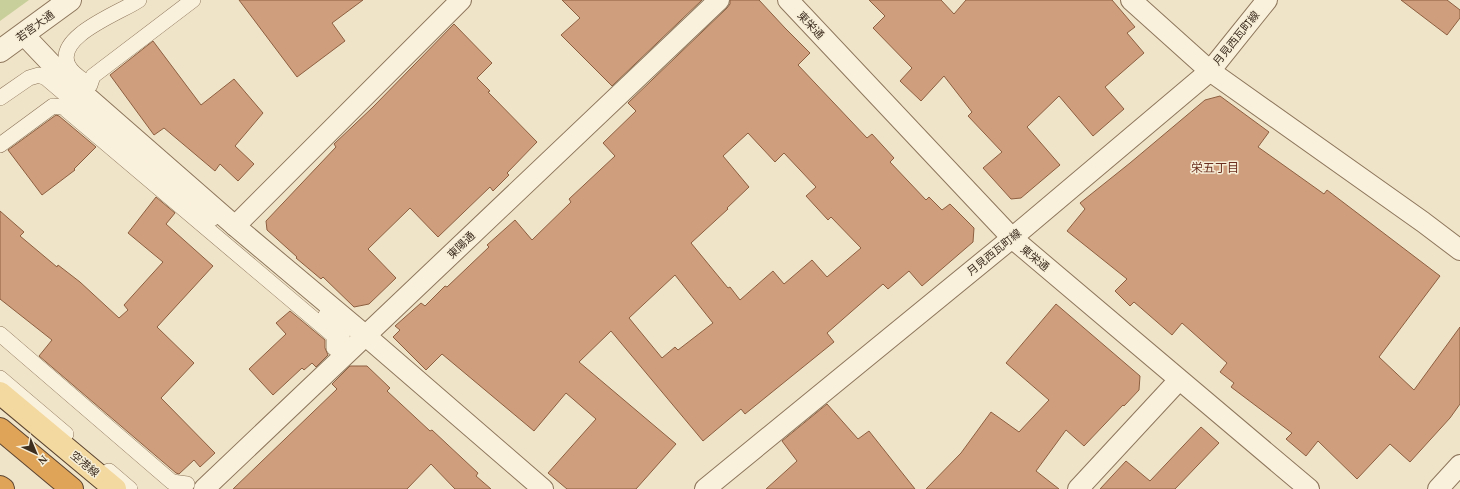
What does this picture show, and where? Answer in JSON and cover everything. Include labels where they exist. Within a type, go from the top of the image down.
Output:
[{"type":"highway","points":[[0,429],[72,489]]},
{"type":"main road","name":"空港線","points":[[0,393],[116,489]]},
{"type":"street","name":"若宮大通","points":[[0,51],[70,0]]},
{"type":"street","points":[[138,0],[132,5],[93,25],[69,46],[66,59],[68,66],[76,75],[90,86],[93,76],[193,0]]},
{"type":"street","points":[[235,226],[461,0]]},
{"type":"street","name":"東陽通","points":[[204,489],[719,0]]},
{"type":"street","name":"東栄通","points":[[788,0],[1012,238],[1309,489]]},
{"type":"street","points":[[1131,0],[1210,71],[1460,250]]},
{"type":"street","name":"月見西瓦町線","points":[[706,489],[1012,238],[1210,71],[1267,0]]},
{"type":"street","points":[[23,34],[61,74],[235,226],[366,336],[543,489]]},
{"type":"street","points":[[0,98],[28,78],[39,75],[46,78],[340,327],[344,336],[341,342],[334,348],[334,336],[63,107],[53,106],[0,145]]},
{"type":"street","points":[[0,334],[172,482],[187,484],[181,489]]},
{"type":"street","points":[[0,378],[130,489]]},
{"type":"street","points":[[1078,489],[1180,380]]},
{"type":"street","points":[[1438,489],[1460,465]]},
{"type":"green space","points":[[0,0],[29,0],[0,21]]},
{"type":"building","points":[[239,0],[363,0],[332,23],[345,41],[297,77]]},
{"type":"building","points":[[562,0],[702,0],[612,86],[561,35],[580,18]]},
{"type":"building","points":[[730,0],[759,0],[810,53],[798,65],[867,138],[872,134],[894,158],[890,162],[926,200],[929,197],[942,210],[950,204],[974,228],[973,242],[922,286],[909,271],[888,289],[883,284],[827,333],[834,342],[745,414],[741,409],[703,441],[611,331],[579,362],[676,444],[636,489],[567,489],[548,473],[596,419],[566,393],[534,431],[442,354],[426,370],[393,337],[400,330],[395,326],[421,303],[425,306],[445,286],[447,287],[489,247],[487,245],[515,220],[532,240],[571,202],[569,199],[615,156],[603,143],[636,111],[628,103],[730,4]],"holes":[[[748,133],[775,162],[784,153],[816,187],[806,196],[828,220],[831,217],[861,248],[827,277],[812,260],[784,284],[773,271],[740,300],[730,287],[728,288],[691,243],[728,209],[727,208],[749,187],[723,156]],[[675,275],[713,323],[678,350],[675,347],[662,358],[629,318]]]},
{"type":"building","points":[[869,0],[941,0],[954,14],[966,0],[1112,0],[1135,27],[1127,33],[1144,53],[1105,87],[1124,109],[1093,136],[1059,96],[1027,127],[1060,165],[1021,198],[1011,199],[983,168],[1002,152],[968,116],[972,112],[944,76],[921,101],[900,81],[912,68],[873,28],[885,16]]},
{"type":"building","points":[[1401,0],[1447,0],[1460,10],[1460,18],[1447,35]]},
{"type":"building","points":[[454,24],[492,63],[477,78],[490,91],[488,92],[537,142],[507,173],[509,175],[493,191],[490,187],[438,237],[410,208],[368,249],[396,278],[369,304],[354,307],[323,277],[321,279],[296,258],[297,257],[267,230],[266,221],[336,147],[334,144],[373,107]]},
{"type":"building","points":[[153,41],[201,105],[234,79],[263,113],[235,146],[254,164],[238,181],[220,164],[215,171],[164,128],[154,135],[110,75]]},
{"type":"building","points":[[1220,96],[1269,132],[1258,147],[1324,194],[1327,190],[1440,276],[1379,357],[1414,390],[1460,327],[1460,404],[1450,418],[1410,462],[1390,444],[1357,479],[1318,441],[1306,456],[1286,439],[1292,433],[1231,387],[1234,383],[1220,372],[1227,363],[1182,323],[1172,335],[1134,302],[1130,306],[1115,291],[1127,279],[1067,231],[1085,209],[1080,203],[1205,100]]},
{"type":"building","points":[[56,115],[96,147],[74,169],[75,170],[42,195],[8,150]]},
{"type":"building","points":[[156,197],[175,213],[166,224],[213,266],[157,327],[194,363],[161,398],[215,453],[200,467],[194,460],[179,474],[39,356],[52,340],[0,299],[0,211],[24,232],[20,236],[57,267],[58,265],[80,282],[119,318],[128,310],[124,305],[163,262],[128,233]]},
{"type":"building","points":[[1056,304],[1140,376],[1139,390],[1084,446],[1066,430],[1036,471],[1059,489],[926,489],[961,453],[991,412],[1019,432],[1049,400],[1006,363]]},
{"type":"building","points":[[290,311],[325,340],[325,348],[328,355],[316,367],[312,363],[304,370],[302,368],[273,395],[249,369],[286,334],[276,323]]},
{"type":"building","points":[[350,366],[367,366],[390,388],[387,391],[478,473],[476,476],[491,489],[455,489],[431,464],[407,489],[233,489],[337,389],[332,384]]},
{"type":"building","points":[[827,404],[858,439],[869,431],[915,489],[766,489],[797,461],[782,441]]},
{"type":"building","points":[[1201,427],[1219,443],[1175,489],[1100,489],[1126,461],[1150,481]]},
{"type":"district","name":"栄五丁目","points":[[1215,168]]}]
